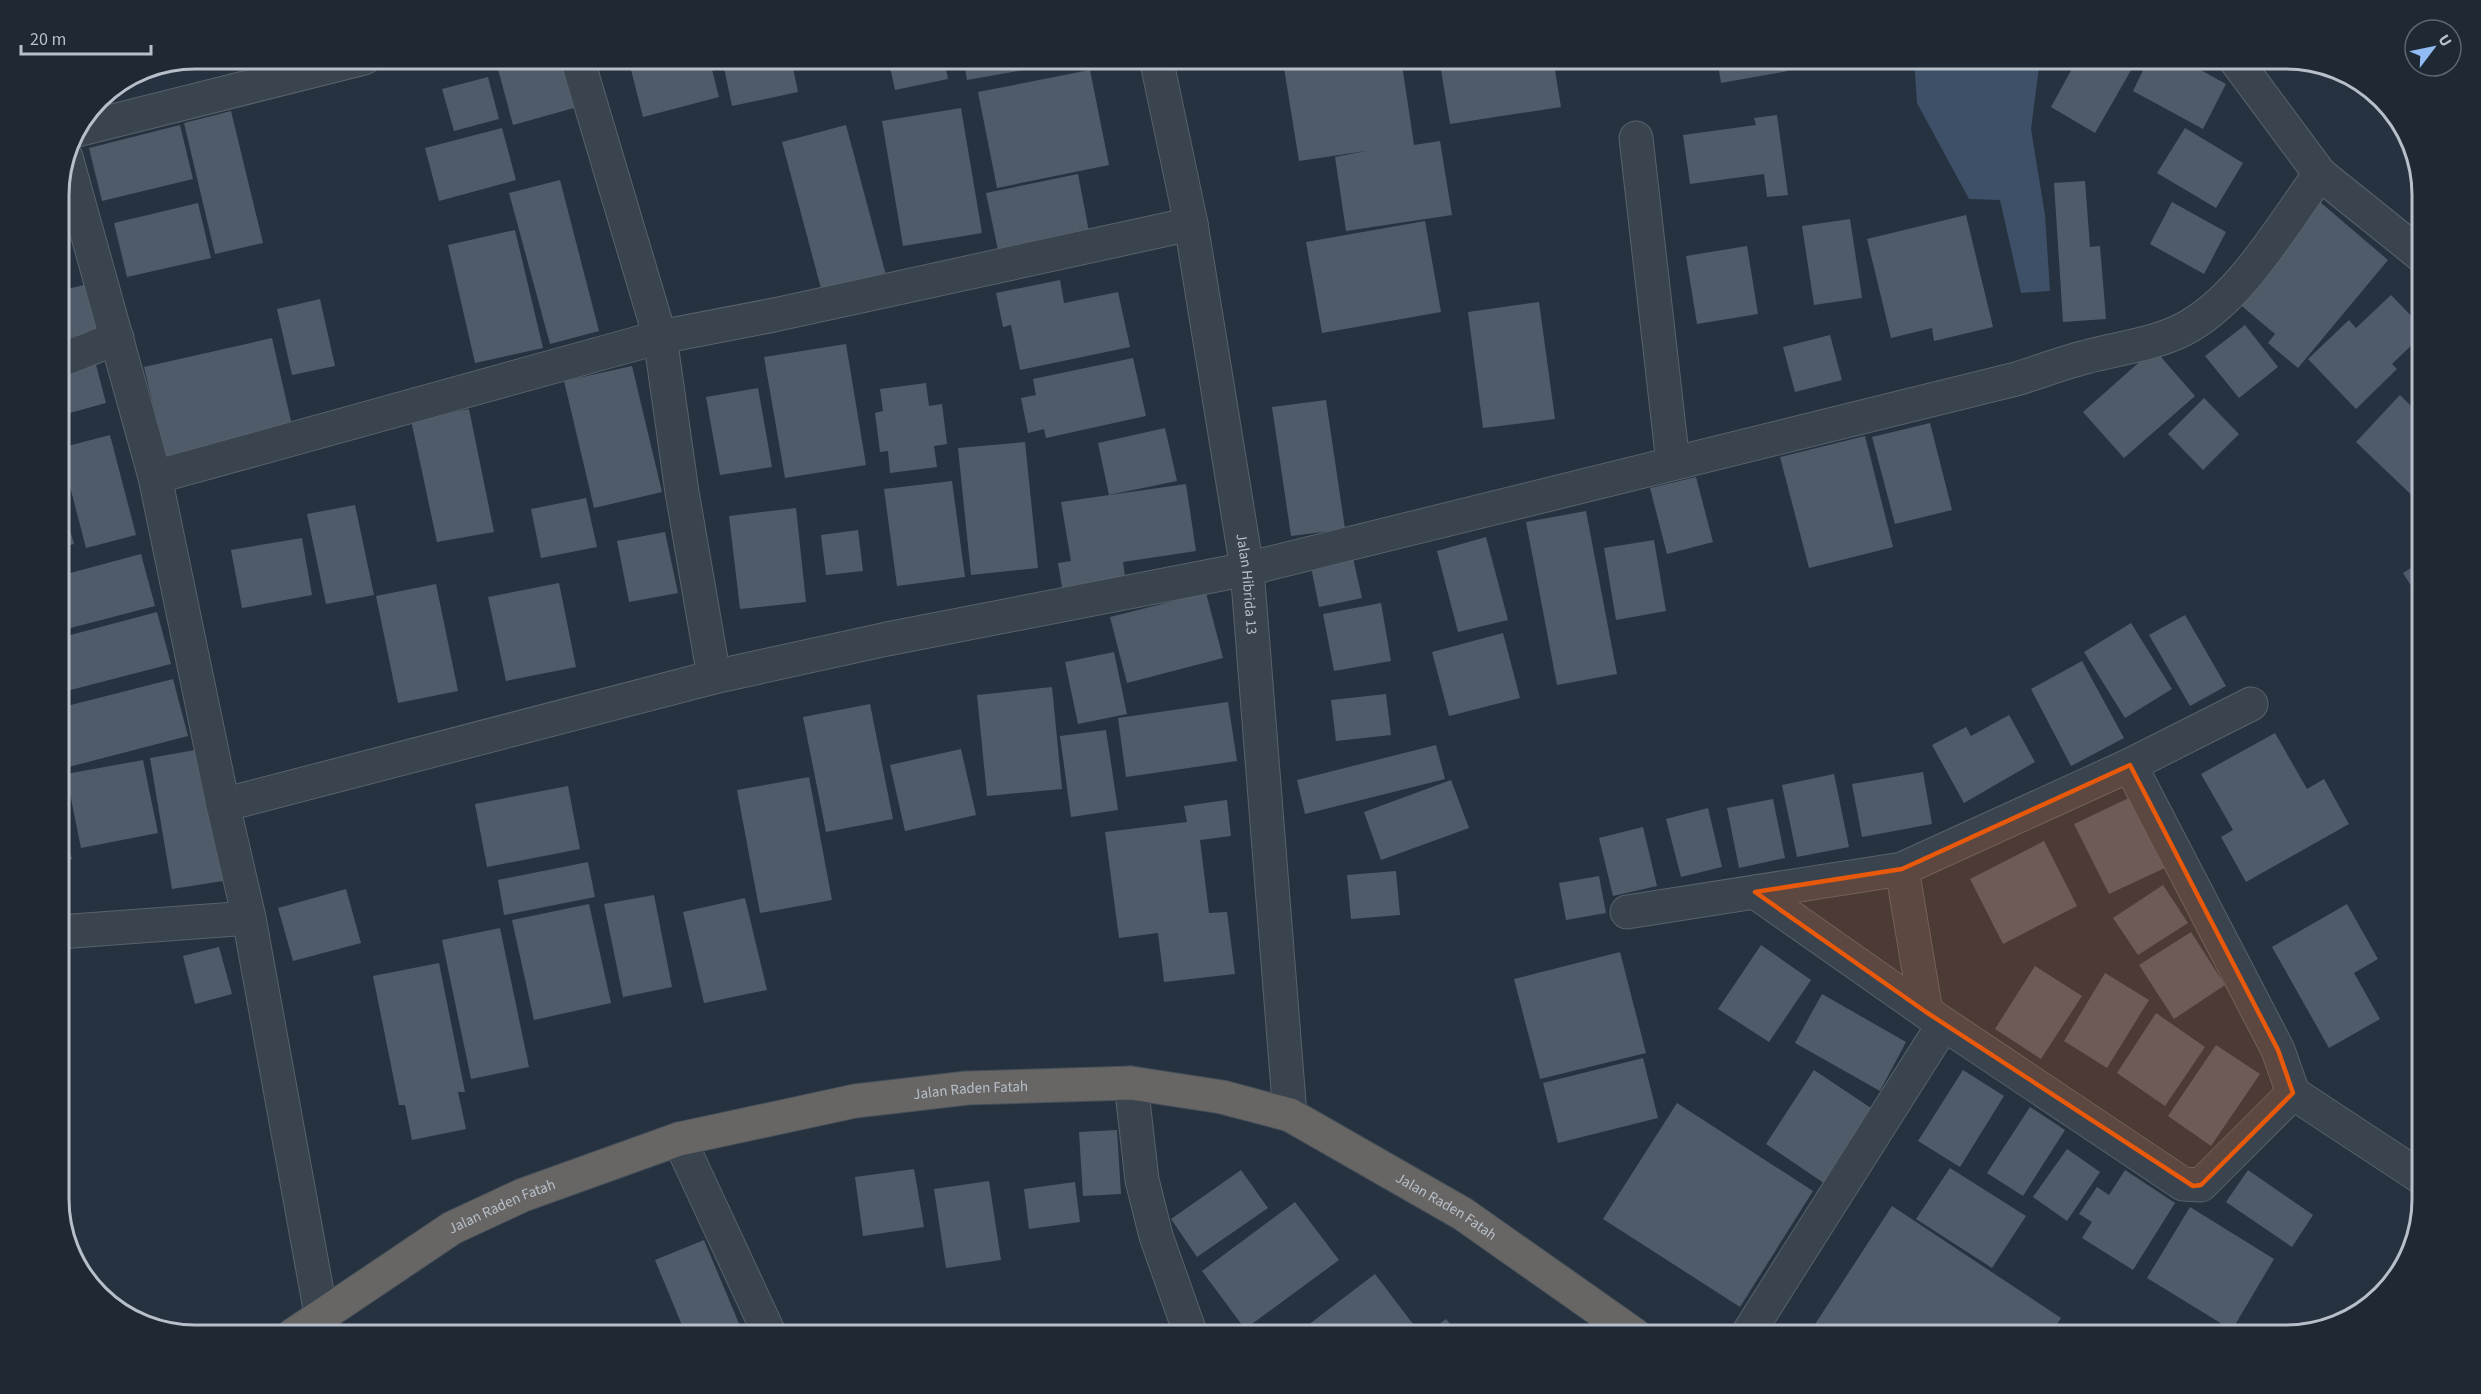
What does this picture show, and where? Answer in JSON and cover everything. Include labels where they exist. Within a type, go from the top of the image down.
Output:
[{"type":"highway","name":"Jalan Raden Fatah","points":[[306,1325],[452,1228],[523,1195],[679,1138],[855,1101],[896,1096],[967,1088],[1131,1083],[1222,1097],[1290,1115],[1463,1214],[1621,1325]]},
{"type":"street","points":[[89,127],[320,69]]},
{"type":"street","points":[[580,69],[660,337],[682,492],[714,676]]},
{"type":"street","name":"Jalan Hibrida 13","points":[[1158,69],[1191,224],[1247,569],[1290,1115]]},
{"type":"street","points":[[2242,69],[2320,174],[2412,248]]},
{"type":"street","points":[[1636,138],[1673,463]]},
{"type":"street","points":[[71,173],[155,477],[223,805],[249,918],[321,1314]]},
{"type":"street","points":[[223,805],[714,676],[887,639],[1247,569],[2016,379],[2085,357],[2147,344],[2182,330],[2210,313],[2230,293],[2320,174]]},
{"type":"street","points":[[155,477],[660,337],[774,315],[1191,224]]},
{"type":"street","points":[[69,357],[117,339]]},
{"type":"street","points":[[1627,912],[1902,869],[2130,765],[2251,704]]},
{"type":"street","points":[[2130,765],[2278,1050],[2294,1093],[2412,1171]]},
{"type":"street","points":[[1753,1325],[1934,1018],[1902,869]]},
{"type":"street","points":[[1755,892],[1934,1018],[2183,1184],[2201,1185],[2294,1093]]},
{"type":"street","points":[[69,931],[249,918]]},
{"type":"street","points":[[1131,1083],[1142,1180],[1156,1236],[1187,1325]]},
{"type":"street","points":[[679,1138],[765,1325]]},
{"type":"highlighted area","points":[[2130,765],[2278,1050],[2293,1093],[2201,1185],[2193,1186],[1926,1012],[1755,892],[1902,869]]},
{"type":"water","points":[[1915,69],[2039,69],[2031,129],[2045,215],[2050,291],[2021,293],[2000,200],[1969,199],[1917,103]]},
{"type":"building","points":[[498,69],[564,69],[574,108],[513,125]]},
{"type":"building","points":[[631,69],[712,69],[719,97],[643,117]]},
{"type":"building","points":[[724,69],[793,69],[798,92],[732,106]]},
{"type":"building","points":[[890,69],[946,69],[948,79],[895,90]]},
{"type":"building","points":[[965,69],[1029,69],[967,80]]},
{"type":"building","points":[[1284,69],[1403,69],[1414,145],[1440,141],[1452,215],[1346,231],[1335,157],[1366,151],[1299,161]]},
{"type":"building","points":[[1441,69],[1555,69],[1561,107],[1450,124]]},
{"type":"building","points":[[1719,69],[1788,69],[1788,71],[1721,83]]},
{"type":"building","points":[[2072,69],[2132,69],[2095,133],[2051,107]]},
{"type":"building","points":[[2144,69],[2199,69],[2226,84],[2203,129],[2133,91]]},
{"type":"building","points":[[1090,70],[1109,165],[997,188],[978,92]]},
{"type":"building","points":[[488,77],[499,119],[454,131],[442,89]]},
{"type":"building","points":[[961,108],[982,233],[903,246],[882,121]]},
{"type":"building","points":[[231,111],[263,243],[215,254],[184,123]]},
{"type":"building","points":[[1777,115],[1788,195],[1767,197],[1764,174],[1690,184],[1683,135],[1756,125],[1754,118]]},
{"type":"building","points":[[180,125],[193,179],[102,201],[89,148]]},
{"type":"building","points":[[846,125],[887,279],[823,296],[782,142]]},
{"type":"building","points":[[502,128],[516,180],[439,201],[425,148]]},
{"type":"building","points":[[2185,128],[2243,163],[2216,208],[2157,173]]},
{"type":"building","points":[[1078,174],[1090,237],[999,255],[986,193]]},
{"type":"building","points":[[560,180],[599,331],[550,344],[509,193]]},
{"type":"building","points":[[2085,181],[2090,247],[2100,246],[2106,319],[2063,322],[2054,183]]},
{"type":"building","points":[[2172,202],[2226,232],[2204,274],[2150,244]]},
{"type":"building","points":[[2320,202],[2388,260],[2298,368],[2268,343],[2275,334],[2237,302]]},
{"type":"building","points":[[198,203],[211,258],[127,277],[114,223]]},
{"type":"building","points":[[1966,215],[1993,327],[1934,341],[1932,328],[1891,338],[1867,239]]},
{"type":"building","points":[[1850,219],[1862,298],[1814,305],[1802,226]]},
{"type":"building","points":[[1425,221],[1441,312],[1322,333],[1306,242]]},
{"type":"building","points":[[515,230],[543,348],[475,363],[448,245]]},
{"type":"building","points":[[1747,246],[1758,314],[1697,324],[1686,256]]},
{"type":"building","points":[[1060,280],[1064,303],[1118,292],[1130,347],[1020,370],[1011,325],[1003,327],[996,293]]},
{"type":"building","points":[[88,284],[100,330],[69,338],[69,289]]},
{"type":"building","points":[[2391,295],[2412,317],[2412,345],[2392,364],[2397,369],[2356,409],[2308,359],[2349,320],[2356,328]]},
{"type":"building","points":[[320,299],[335,366],[292,375],[277,309]]},
{"type":"building","points":[[1539,302],[1555,419],[1483,428],[1468,312]]},
{"type":"building","points":[[2245,325],[2278,367],[2239,398],[2205,356]]},
{"type":"building","points":[[1830,335],[1842,380],[1795,392],[1783,347]]},
{"type":"building","points":[[272,338],[293,430],[166,459],[144,367]]},
{"type":"building","points":[[846,344],[866,465],[785,478],[764,357]]},
{"type":"building","points":[[2154,349],[2195,396],[2124,458],[2083,412]]},
{"type":"building","points":[[1133,358],[1146,416],[1046,438],[1044,429],[1028,433],[1021,398],[1036,395],[1033,379]]},
{"type":"building","points":[[95,361],[106,403],[69,413],[69,368]]},
{"type":"building","points":[[632,366],[662,492],[594,508],[564,381]]},
{"type":"building","points":[[926,383],[929,406],[942,404],[947,444],[934,446],[937,467],[890,473],[888,451],[880,452],[875,413],[883,411],[880,389]]},
{"type":"building","points":[[758,388],[772,467],[720,475],[706,397]]},
{"type":"building","points":[[2400,395],[2412,407],[2412,495],[2356,442]]},
{"type":"building","points":[[2204,398],[2239,434],[2203,470],[2168,434]]},
{"type":"building","points":[[1326,400],[1345,529],[1291,536],[1272,407]]},
{"type":"building","points":[[469,409],[494,532],[437,542],[411,420]]},
{"type":"building","points":[[1930,423],[1952,510],[1895,524],[1872,437]]},
{"type":"building","points":[[1165,428],[1177,481],[1109,495],[1098,443]]},
{"type":"building","points":[[110,435],[136,535],[86,548],[69,483],[69,446]]},
{"type":"building","points":[[1865,436],[1893,547],[1809,568],[1780,457]]},
{"type":"building","points":[[1025,442],[1038,568],[971,575],[958,448]]},
{"type":"building","points":[[1696,477],[1713,542],[1667,554],[1650,488]]},
{"type":"building","points":[[952,481],[965,577],[897,586],[884,489]]},
{"type":"building","points":[[1186,484],[1196,551],[1123,562],[1127,590],[1064,599],[1058,563],[1071,561],[1061,502]]},
{"type":"building","points":[[586,498],[597,547],[541,558],[531,509]]},
{"type":"building","points":[[355,505],[374,595],[326,604],[307,514]]},
{"type":"building","points":[[796,508],[806,602],[740,609],[729,516]]},
{"type":"building","points":[[1586,511],[1617,674],[1557,685],[1526,522]]},
{"type":"building","points":[[69,526],[74,544],[69,545]]},
{"type":"building","points":[[858,530],[863,571],[826,575],[821,535]]},
{"type":"building","points":[[665,532],[678,593],[629,602],[617,541]]},
{"type":"building","points":[[1486,537],[1508,620],[1458,632],[1437,551]]},
{"type":"building","points":[[302,538],[312,595],[242,608],[231,550]]},
{"type":"building","points":[[1654,540],[1666,611],[1616,620],[1604,548]]},
{"type":"building","points":[[141,554],[155,606],[69,628],[69,573]]},
{"type":"building","points":[[1353,558],[1362,598],[1319,607],[1311,567]]},
{"type":"building","points":[[2412,567],[2412,587],[2403,573]]},
{"type":"building","points":[[559,583],[576,667],[506,681],[488,597]]},
{"type":"building","points":[[436,584],[458,691],[398,703],[376,596]]},
{"type":"building","points":[[1206,593],[1223,658],[1127,683],[1110,617]]},
{"type":"building","points":[[1381,603],[1391,661],[1334,671],[1323,614]]},
{"type":"building","points":[[157,612],[171,664],[69,690],[69,635]]},
{"type":"building","points":[[2185,615],[2226,686],[2190,706],[2149,635]]},
{"type":"building","points":[[2131,623],[2172,689],[2125,718],[2084,652]]},
{"type":"building","points":[[1503,633],[1520,698],[1449,716],[1432,652]]},
{"type":"building","points":[[1114,652],[1127,714],[1078,724],[1065,662]]},
{"type":"building","points":[[2082,661],[2124,738],[2071,766],[2031,689]]},
{"type":"building","points":[[173,679],[188,736],[69,767],[69,705]]},
{"type":"building","points":[[1052,687],[1062,789],[987,796],[977,695]]},
{"type":"building","points":[[1386,694],[1391,735],[1336,741],[1331,700]]},
{"type":"building","points":[[1228,702],[1237,761],[1126,777],[1118,718]]},
{"type":"building","points":[[870,704],[893,819],[826,832],[803,717]]},
{"type":"building","points":[[2009,715],[2035,762],[1964,803],[1932,745],[1966,727],[1971,736]]},
{"type":"building","points":[[1106,730],[1118,810],[1071,817],[1060,736]]},
{"type":"building","points":[[2275,733],[2307,789],[2324,779],[2349,824],[2246,882],[2221,837],[2233,830],[2201,774]]},
{"type":"building","points":[[1436,745],[1445,779],[1305,814],[1297,780]]},
{"type":"building","points":[[201,749],[223,881],[172,889],[150,758]]},
{"type":"building","points":[[961,749],[976,815],[905,831],[890,765]]},
{"type":"building","points":[[143,760],[158,833],[81,848],[69,789],[69,773]]},
{"type":"building","points":[[1923,772],[1932,824],[1862,837],[1852,784]]},
{"type":"building","points":[[1834,774],[1849,847],[1797,857],[1782,785]]},
{"type":"building","points":[[809,777],[832,900],[760,913],[737,790]]},
{"type":"building","points":[[1451,780],[1469,828],[1381,860],[1364,812]]},
{"type":"building","points":[[568,786],[580,849],[487,867],[475,804]]},
{"type":"building","points":[[2131,797],[2167,867],[2109,894],[2074,824]]},
{"type":"building","points":[[1773,799],[1785,858],[1739,868],[1727,808]]},
{"type":"building","points":[[1227,800],[1231,836],[1200,840],[1209,913],[1227,912],[1235,974],[1164,982],[1158,933],[1119,938],[1105,832],[1187,822],[1184,806]]},
{"type":"building","points":[[1708,808],[1722,867],[1681,877],[1666,819]]},
{"type":"building","points":[[1643,827],[1657,886],[1613,896],[1599,838]]},
{"type":"building","points":[[2044,841],[2077,906],[2003,944],[1970,879]]},
{"type":"building","points":[[588,862],[595,897],[504,915],[498,880]]},
{"type":"building","points":[[1396,871],[1400,915],[1351,919],[1347,875]]},
{"type":"building","points":[[1599,876],[1606,913],[1566,920],[1559,883]]},
{"type":"building","points":[[2163,885],[2188,923],[2138,955],[2113,918]]},
{"type":"building","points":[[346,889],[361,943],[293,961],[278,908]]},
{"type":"building","points":[[654,895],[672,987],[623,997],[604,904]]},
{"type":"building","points":[[745,898],[767,990],[704,1003],[683,912]]},
{"type":"building","points":[[589,904],[611,1003],[534,1020],[512,920]]},
{"type":"building","points":[[2347,904],[2378,959],[2354,973],[2380,1019],[2329,1048],[2272,947]]},
{"type":"building","points":[[500,928],[529,1067],[471,1079],[442,940]]},
{"type":"building","points":[[2191,932],[2225,985],[2174,1019],[2139,965]]},
{"type":"building","points":[[1761,945],[1811,980],[1769,1042],[1718,1009]]},
{"type":"building","points":[[219,947],[232,994],[195,1004],[183,956]]},
{"type":"building","points":[[1620,952],[1646,1053],[1540,1079],[1514,979]]},
{"type":"building","points":[[439,963],[465,1092],[458,1092],[466,1129],[412,1140],[405,1105],[399,1105],[373,976]]},
{"type":"building","points":[[2035,966],[2082,996],[2041,1059],[1995,1029]]},
{"type":"building","points":[[2105,973],[2149,1000],[2107,1068],[2064,1041]]},
{"type":"building","points":[[1822,994],[1906,1042],[1880,1091],[1795,1043]]},
{"type":"building","points":[[2156,1013],[2205,1047],[2165,1106],[2117,1073]]},
{"type":"building","points":[[2216,1045],[2260,1074],[2211,1146],[2168,1116]]},
{"type":"building","points":[[1643,1058],[1658,1118],[1558,1143],[1543,1083]]},
{"type":"building","points":[[1814,1070],[1883,1116],[1834,1190],[1766,1144]]},
{"type":"building","points":[[1963,1070],[2004,1096],[1960,1167],[1918,1141]]},
{"type":"building","points":[[1677,1103],[1813,1191],[1740,1307],[1603,1219]]},
{"type":"building","points":[[2030,1107],[2065,1130],[2023,1196],[1987,1173]]},
{"type":"building","points":[[1117,1130],[1121,1194],[1083,1196],[1079,1132]]},
{"type":"building","points":[[2067,1149],[2100,1172],[2067,1221],[2033,1197]]},
{"type":"building","points":[[1950,1168],[2026,1216],[1992,1268],[1916,1219]]},
{"type":"building","points":[[914,1169],[924,1227],[863,1236],[855,1177]]},
{"type":"building","points":[[1241,1170],[1268,1208],[1197,1257],[1171,1219]]},
{"type":"building","points":[[2125,1170],[2175,1203],[2133,1270],[2082,1238],[2092,1222],[2079,1214],[2097,1187],[2109,1195]]},
{"type":"building","points":[[2248,1170],[2313,1215],[2292,1247],[2226,1202]]},
{"type":"building","points":[[989,1181],[1001,1260],[946,1268],[934,1189]]},
{"type":"building","points":[[1075,1182],[1080,1222],[1029,1229],[1024,1189]]},
{"type":"building","points":[[1295,1202],[1339,1260],[1250,1325],[1242,1325],[1202,1271]]},
{"type":"building","points":[[1892,1206],[2061,1318],[2056,1325],[1815,1325]]},
{"type":"building","points":[[2190,1207],[2274,1259],[2235,1325],[2224,1325],[2147,1278]]},
{"type":"building","points":[[704,1240],[740,1325],[682,1325],[655,1260]]},
{"type":"building","points":[[1375,1274],[1413,1324],[1412,1325],[1308,1325]]},
{"type":"building","points":[[1446,1319],[1451,1325],[1438,1325]]}]
